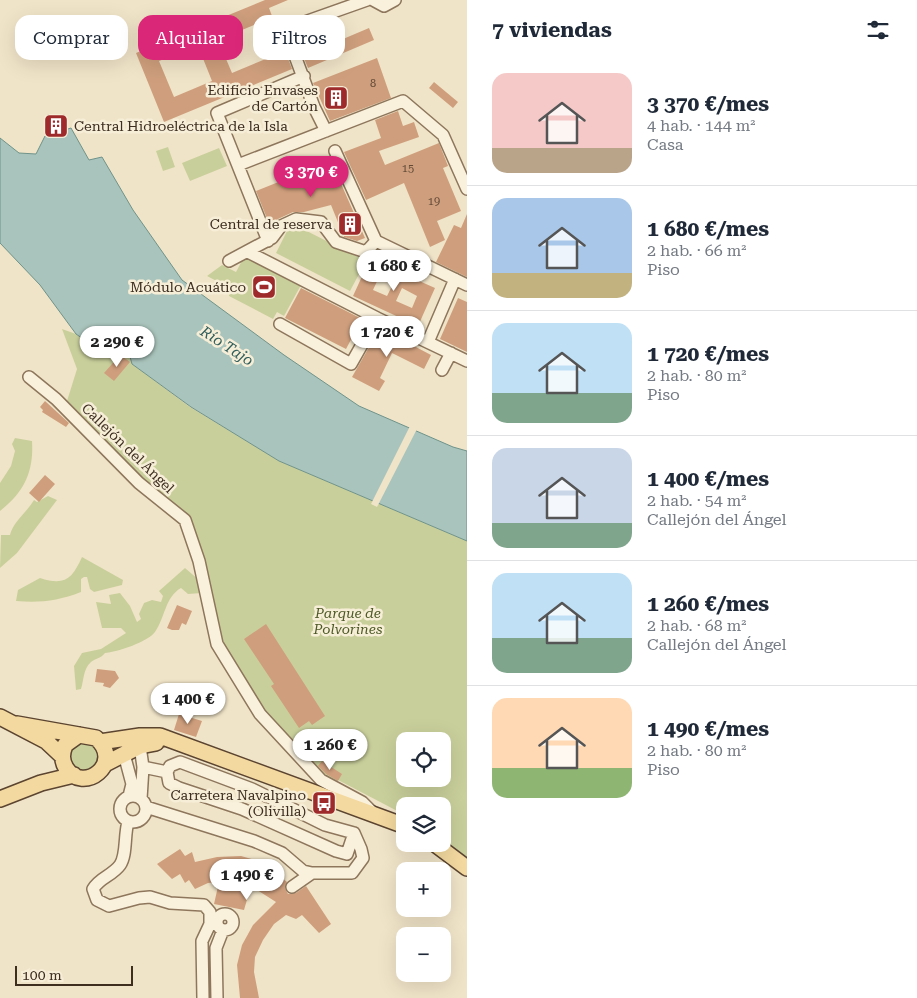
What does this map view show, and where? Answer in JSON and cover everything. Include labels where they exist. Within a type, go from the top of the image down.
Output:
[{"type":"main road","points":[[0,717],[17,724],[46,741],[63,758]]},
{"type":"main road","points":[[17,724],[90,736],[100,742],[106,752],[105,764]]},
{"type":"main road","points":[[79,735],[66,745],[63,758],[65,766],[80,778],[92,777],[98,774],[105,764],[140,746],[176,742]]},
{"type":"main road","points":[[100,742],[140,736],[160,736],[318,786],[374,814],[396,823]]},
{"type":"main road","points":[[41,783],[63,758]]},
{"type":"main road","points":[[0,799],[41,783],[74,775]]},
{"type":"main road","points":[[446,852],[467,868]]},
{"type":"street","points":[[326,131],[285,29],[367,0]]},
{"type":"street","points":[[372,0],[384,6],[395,0]]},
{"type":"street","points":[[268,241],[217,113],[304,76]]},
{"type":"street","points":[[238,165],[403,100],[443,135],[467,189]]},
{"type":"street","points":[[335,151],[376,241],[467,285]]},
{"type":"street","points":[[229,262],[268,241],[280,226],[296,219],[321,222],[336,242],[366,252],[376,241]]},
{"type":"street","points":[[248,252],[377,318],[467,360]]},
{"type":"street","points":[[428,342],[455,279]]},
{"type":"street","points":[[280,324],[351,364],[377,318]]},
{"type":"street","points":[[442,370],[451,353]]},
{"type":"street","name":"Callejón del Ángel","points":[[29,377],[56,399],[139,483],[185,520],[199,561],[217,644],[260,714],[318,786]]},
{"type":"street","points":[[124,754],[132,784],[129,796],[122,801],[119,809],[122,817],[128,822],[141,820],[144,803],[143,767],[140,746]]},
{"type":"street","points":[[180,762],[189,764],[252,789],[325,825],[354,833],[347,854],[336,851],[242,809],[179,788],[170,783],[167,772],[170,766],[180,762]]},
{"type":"street","points":[[143,767],[167,772]]},
{"type":"street","points":[[129,796],[144,803],[254,840],[282,853],[303,871],[312,873],[352,873],[362,858],[361,849],[354,833]]},
{"type":"street","points":[[128,822],[120,865],[111,874],[98,880],[93,889],[97,900],[108,906],[150,897],[170,903],[204,905],[210,912],[210,924],[202,941],[203,998]]},
{"type":"street","points":[[292,887],[312,873]]},
{"type":"street","points":[[217,998],[216,948],[223,930]]},
{"type":"green space","points":[[168,147],[175,167],[163,171],[156,151]]},
{"type":"green space","points":[[219,148],[227,166],[190,181],[182,163]]},
{"type":"green space","points":[[291,223],[366,261],[350,291],[276,253]]},
{"type":"green space","name":"Módulo Acuático","points":[[245,255],[301,285],[284,316],[277,312],[273,319],[229,296],[230,288],[207,276],[222,265],[236,272]]},
{"type":"green space","name":"Parque de Polvorines","points":[[62,329],[76,334],[105,354],[118,350],[129,353],[132,364],[190,407],[279,461],[467,541],[467,859],[451,847],[451,797],[396,797],[396,810],[319,772],[260,711],[218,635],[187,517],[145,481],[67,401],[77,369]]},
{"type":"green space","points":[[15,438],[32,441],[29,472],[21,489],[0,511],[0,483],[11,466],[15,451],[12,444]]},
{"type":"green space","points":[[48,496],[57,500],[17,553],[0,568],[1,535],[10,535],[14,526],[34,500],[37,502]]},
{"type":"green space","points":[[82,557],[123,580],[122,585],[94,592],[90,589],[87,577],[84,577],[81,579],[81,592],[73,595],[49,601],[16,601],[18,590],[40,578],[56,581],[67,579],[75,571]]},
{"type":"green space","points":[[185,568],[199,580],[202,593],[188,594],[181,588],[168,602],[155,632],[151,636],[132,646],[105,653],[91,662],[85,671],[81,689],[76,690],[74,666],[82,653],[101,649],[126,633],[121,628],[102,628],[96,602],[111,604],[109,595],[120,593],[130,606],[137,622],[141,619],[139,614],[144,603],[152,600],[161,602],[163,596],[159,591]]},
{"type":"green space","points":[[85,741],[91,742],[99,750],[99,762],[91,770],[85,771],[79,770],[71,762],[70,756],[71,750],[79,742]]},
{"type":"water","name":"Río Tajo","points":[[71,128],[89,160],[102,157],[133,210],[182,280],[284,355],[359,406],[453,447],[467,451],[467,541],[279,461],[191,407],[132,364],[129,353],[118,350],[105,354],[76,334],[40,285],[0,243],[0,138],[19,153],[36,154],[45,136]]},
{"type":"pier","points":[[410,426],[417,429],[377,507],[371,504]]},
{"type":"building","points":[[265,0],[288,0],[269,8],[272,15],[253,15],[253,25],[243,30],[243,15],[228,15]]},
{"type":"building","points":[[369,28],[374,40],[345,52],[345,38]]},
{"type":"building","points":[[377,58],[391,98],[330,121],[313,83]]},
{"type":"building","points":[[139,60],[162,60],[159,61],[174,97],[212,81],[204,60],[226,60],[232,73],[263,60],[289,60],[292,69],[164,122]]},
{"type":"building","points":[[305,60],[327,60],[308,68]]},
{"type":"building","points":[[434,82],[458,102],[453,108],[429,88]]},
{"type":"building","points":[[398,111],[403,126],[414,122],[419,137],[379,151],[385,165],[439,143],[448,166],[443,168],[461,211],[437,221],[445,240],[430,247],[404,183],[366,200],[344,152],[381,138],[375,120]]},
{"type":"building","points":[[331,161],[365,238],[357,241],[344,237],[331,205],[304,212],[293,212],[278,219],[270,226],[256,191]]},
{"type":"building","points":[[467,214],[467,277],[436,262],[454,225],[461,228]]},
{"type":"building","points":[[370,259],[435,288],[418,326],[353,296]],"holes":[[[379,277],[393,284],[387,296],[373,290]],[[402,288],[417,296],[412,308],[396,301]]]},
{"type":"building","points":[[301,288],[362,319],[346,349],[285,318]]},
{"type":"building","points":[[458,298],[467,302],[467,352],[440,339]]},
{"type":"building","points":[[380,328],[431,355],[424,369],[392,353],[380,378],[385,381],[379,391],[352,377]]},
{"type":"building","points":[[120,355],[130,362],[114,381],[104,373]]},
{"type":"building","points":[[45,401],[69,423],[66,427],[42,412],[43,410],[40,407]]},
{"type":"building","points":[[45,475],[55,484],[39,502],[29,493]]},
{"type":"building","points":[[177,605],[192,611],[186,625],[182,623],[179,630],[172,630],[167,628]]},
{"type":"building","points":[[266,624],[325,716],[312,725],[309,721],[299,728],[271,686],[274,684],[244,639]]},
{"type":"building","points":[[97,669],[115,671],[119,678],[110,688],[103,686],[104,683],[95,682]]},
{"type":"building","points":[[179,714],[202,721],[196,737],[174,730]]},
{"type":"building","points":[[322,761],[342,774],[338,781],[326,774],[318,766]]},
{"type":"building","points":[[180,849],[185,856],[192,852],[195,862],[217,857],[241,856],[262,862],[287,882],[285,888],[288,894],[296,893],[306,886],[331,924],[319,933],[302,915],[296,919],[286,915],[274,924],[263,940],[255,957],[254,972],[259,998],[240,998],[237,965],[242,945],[253,925],[276,902],[251,886],[244,910],[214,904],[219,882],[208,883],[195,889],[189,880],[185,883],[180,874],[172,879],[157,864]]},
{"type":"place","name":"Edificio Envases de Cartón","points":[[336,98]]},
{"type":"place","name":"Central Hidroeléctrica de la Isla","points":[[56,126]]},
{"type":"place","name":"Central de reserva","points":[[350,224]]},
{"type":"place","name":"Módulo Acuático","points":[[264,287]]},
{"type":"place","name":"Carretera Navalpino (Olivilla)","points":[[324,803]]}]
